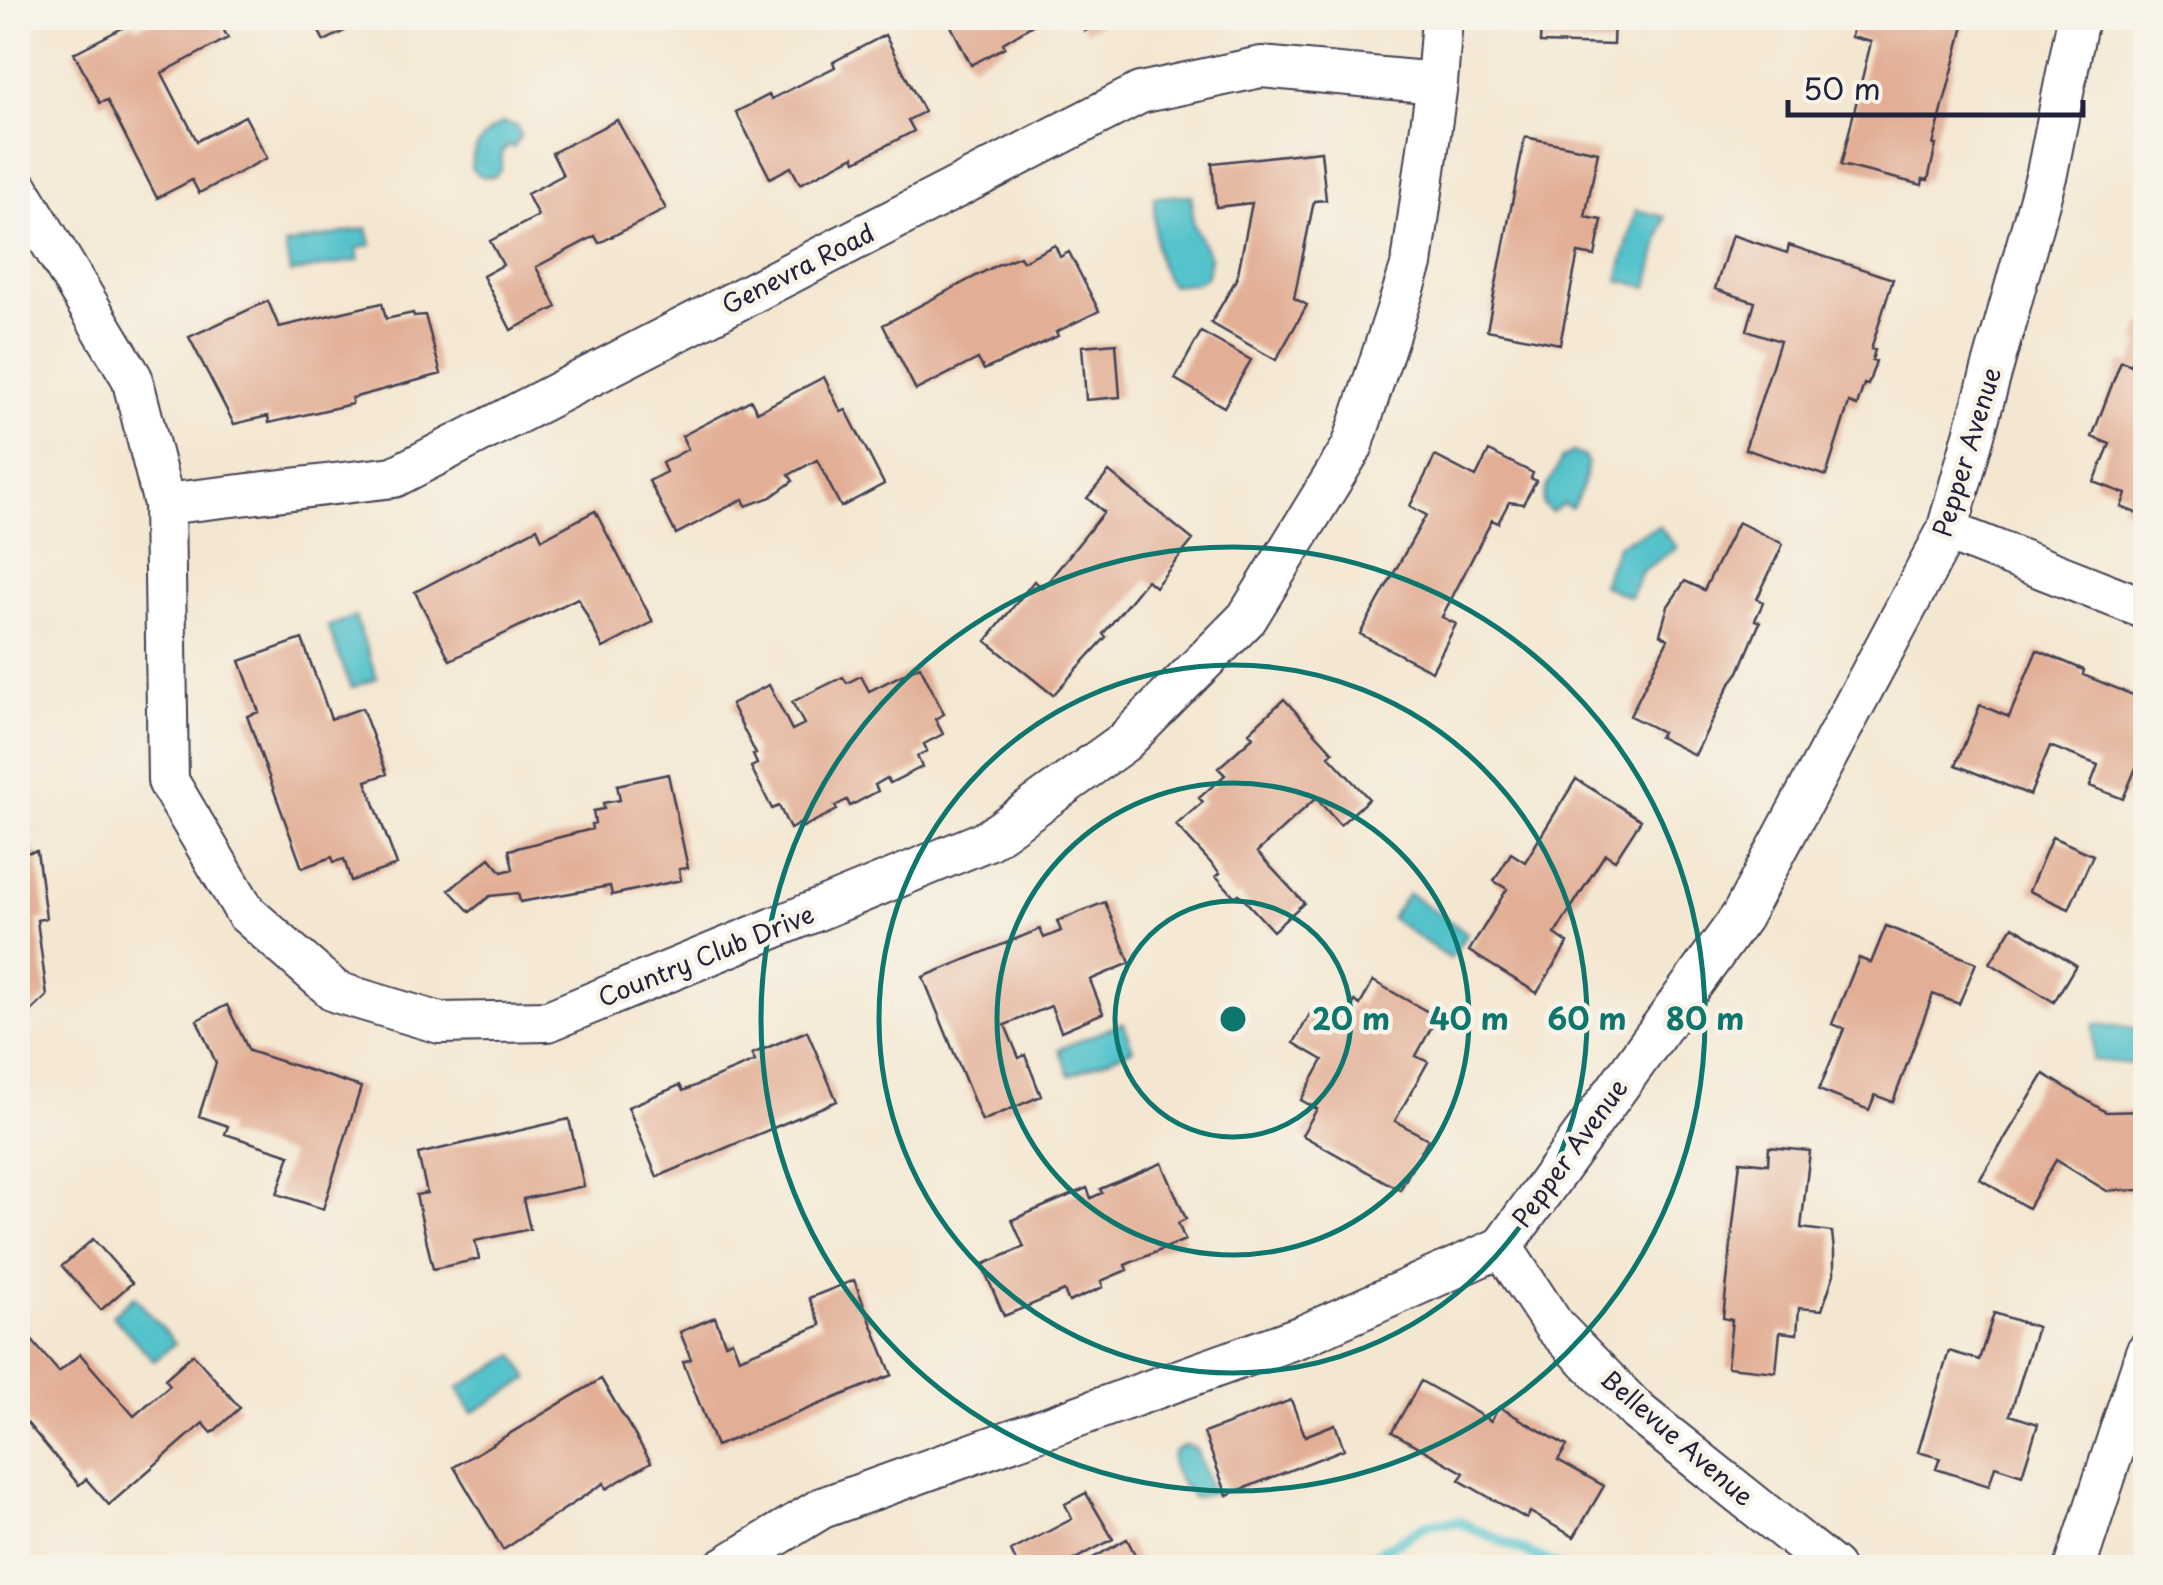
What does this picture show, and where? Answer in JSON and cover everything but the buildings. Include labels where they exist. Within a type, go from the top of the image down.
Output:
[{"type":"street","name":"Country Club Drive","points":[[18,188],[132,378],[164,504],[168,780],[246,913],[336,992],[440,1023],[548,1020],[988,840],[1124,742],[1247,618],[1352,447],[1412,264],[1442,18]]},
{"type":"street","name":"Pepper Avenue","points":[[723,1568],[822,1508],[1302,1336],[1502,1247],[1741,917],[1947,531],[2047,174],[2078,18]]},
{"type":"street","name":"Genevra Road","points":[[164,504],[394,477],[1140,93],[1261,68],[1437,83]]},
{"type":"street","points":[[1947,531],[2146,609]]},
{"type":"street","name":"Bellevue Avenue","points":[[1502,1247],[1554,1326],[1638,1412],[1833,1568]]},
{"type":"street","points":[[2075,1568],[2146,1352]]},
{"type":"water","points":[[503,123],[517,126],[521,135],[513,148],[509,145],[502,152],[501,170],[493,177],[481,176],[471,169],[473,154],[485,136]]},
{"type":"water","points":[[1191,195],[1193,224],[1210,257],[1207,276],[1197,283],[1171,285],[1157,254],[1154,197]]},
{"type":"water","points":[[1636,210],[1665,217],[1648,287],[1618,280]]},
{"type":"water","points":[[367,228],[371,245],[357,248],[359,260],[290,273],[285,245]]},
{"type":"water","points":[[1573,452],[1585,457],[1587,463],[1582,487],[1571,508],[1563,504],[1551,512],[1543,505],[1545,492],[1561,459]]},
{"type":"water","points":[[1659,526],[1677,548],[1642,571],[1630,597],[1602,585],[1618,544]]},
{"type":"water","points":[[355,617],[377,678],[351,688],[328,626]]},
{"type":"water","points":[[1408,893],[1467,933],[1450,959],[1391,918]]},
{"type":"water","points":[[1123,1023],[1133,1049],[1070,1075],[1059,1049]]},
{"type":"water","points":[[2094,1024],[2145,1029],[2145,1065],[2092,1060]]},
{"type":"water","points":[[134,1296],[175,1343],[154,1361],[112,1315]]},
{"type":"water","points":[[515,1355],[529,1379],[472,1413],[458,1388]]},
{"type":"water","points":[[1186,1445],[1196,1449],[1212,1493],[1193,1498],[1177,1477],[1172,1455]]},
{"type":"waterway","points":[[1353,1568],[1429,1524],[1459,1522],[1562,1568]]}]
